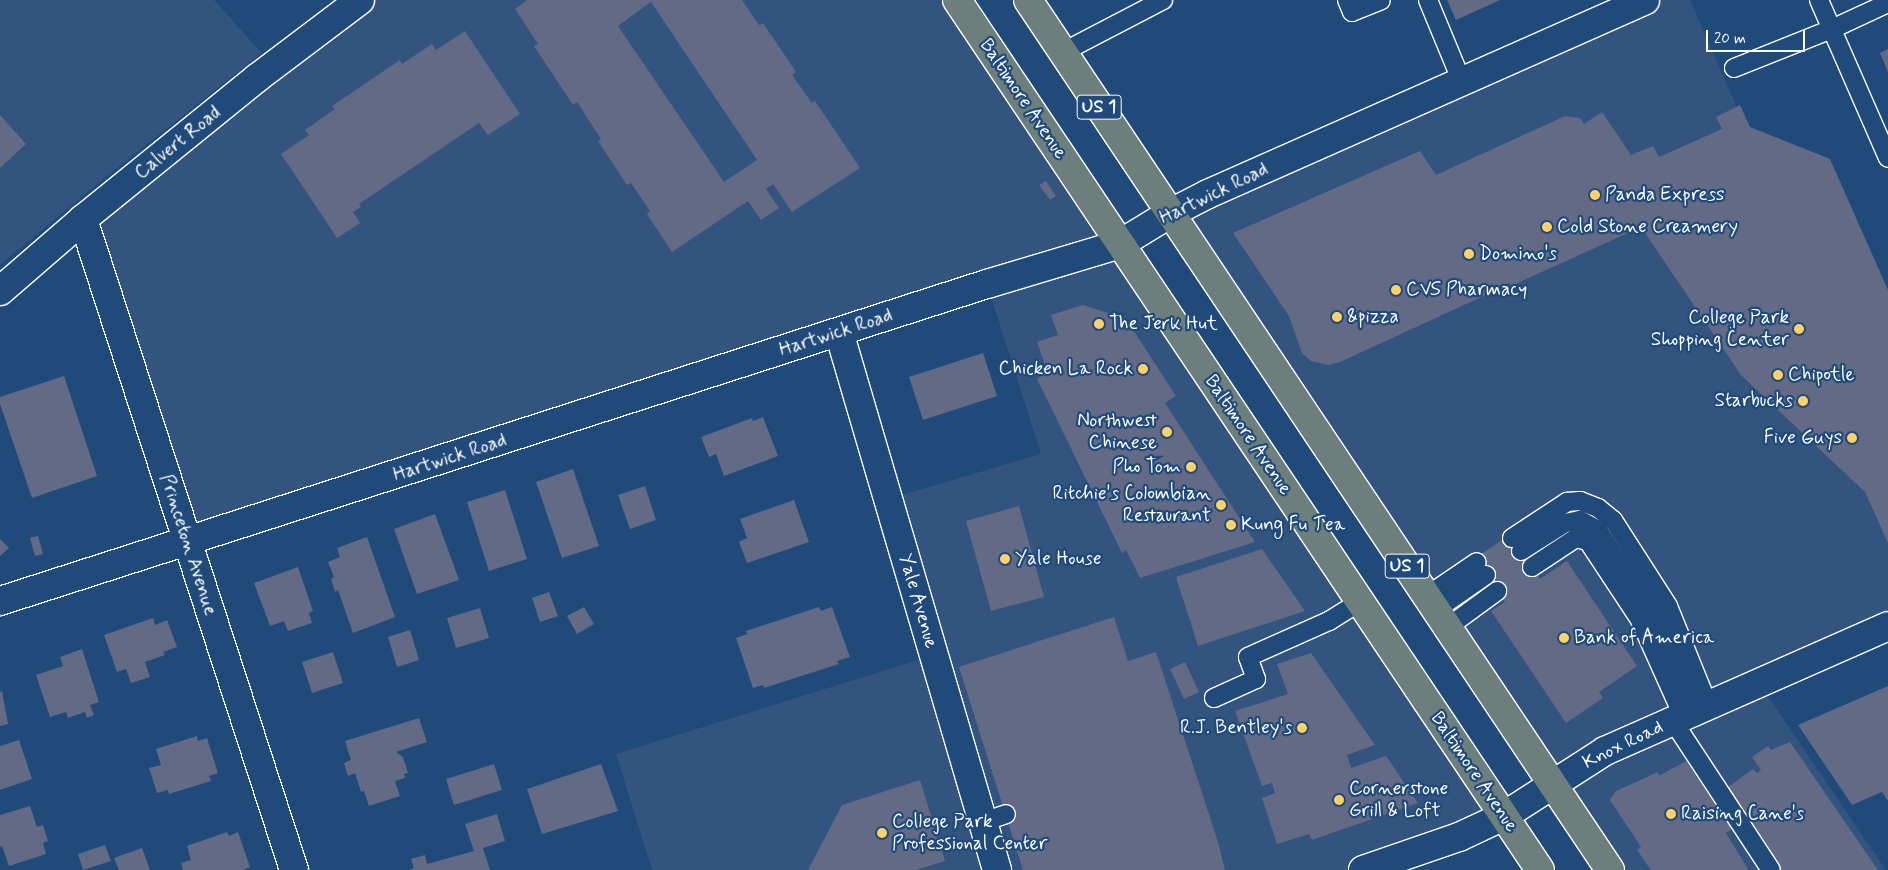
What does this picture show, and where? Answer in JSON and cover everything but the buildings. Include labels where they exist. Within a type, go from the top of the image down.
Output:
[{"type":"main road","name":"Baltimore Avenue","points":[[957,0],[1540,870]]},
{"type":"main road","name":"US 1","points":[[1028,0],[1610,870]]},
{"type":"street","name":"Calvert Road","points":[[0,291],[83,219],[262,74],[360,0]]},
{"type":"street","name":"Hartwick Road","points":[[0,601],[1120,244],[1171,213],[1208,194],[1645,0]]},
{"type":"street","name":"Princeton Avenue","points":[[83,219],[294,870]]},
{"type":"street","name":"Yale Avenue","points":[[839,332],[995,818],[997,870]]},
{"type":"street","name":"Knox Road","points":[[1363,870],[1459,837],[1504,816],[1605,751],[1888,626]]},
{"type":"lane","points":[[1063,52],[1164,0]]},
{"type":"lane","points":[[1347,0],[1352,12],[1381,0]]},
{"type":"lane","points":[[1428,0],[1462,82]]},
{"type":"lane","points":[[1819,0],[1888,158]]},
{"type":"lane","points":[[1734,68],[1832,29],[1888,3]]},
{"type":"lane","points":[[1516,545],[1567,502],[1580,501],[1598,508],[1613,520],[1668,606],[1689,713]]},
{"type":"lane","points":[[1532,567],[1576,538],[1588,541],[1640,620],[1771,870]]},
{"type":"lane","points":[[1437,611],[1482,569]]},
{"type":"lane","points":[[1437,611],[1497,591]]},
{"type":"lane","points":[[1214,698],[1256,679],[1248,657],[1330,621],[1360,602]]},
{"type":"shaded area","points":[[0,0],[214,0],[262,53],[107,176],[0,265]]},
{"type":"shaded area","points":[[360,0],[957,0],[1504,816],[1363,870],[652,870],[616,754],[934,655],[888,499],[1041,454],[987,284],[187,542],[83,219]]},
{"type":"shaded area","name":"College Park Shopping Center","points":[[1645,0],[1690,0],[1745,126],[1826,157],[1888,301],[1888,626],[1759,683],[1886,870],[1611,870],[1171,213]]},
{"type":"place","name":"Panda Express","points":[[1595,195]]},
{"type":"place","name":"Cold Stone Creamery","points":[[1547,227]]},
{"type":"place","name":"Domino's","points":[[1469,254]]},
{"type":"place","name":"CVS Pharmacy","points":[[1396,290]]},
{"type":"place","name":"&pizza","points":[[1337,317]]},
{"type":"place","name":"The Jerk Hut","points":[[1099,324]]},
{"type":"place","name":"College Park Shopping Center","points":[[1799,329]]},
{"type":"place","name":"Chicken La Rock","points":[[1143,369]]},
{"type":"place","name":"Chipotle","points":[[1778,375]]},
{"type":"place","name":"Starbucks","points":[[1803,401]]},
{"type":"place","name":"Northwest Chinese","points":[[1167,432]]},
{"type":"place","name":"Five Guys","points":[[1852,438]]},
{"type":"place","name":"Pho Tom","points":[[1191,467]]},
{"type":"place","name":"Ritchie's Colombian Restaurant","points":[[1221,505]]},
{"type":"place","name":"Kung Fu Tea","points":[[1231,525]]},
{"type":"place","name":"Yale House","points":[[1005,559]]},
{"type":"place","name":"Bank of America","points":[[1564,638]]},
{"type":"place","name":"R.J. Bentley's","points":[[1302,728]]},
{"type":"place","name":"Cornerstone Grill & Loft","points":[[1339,800]]},
{"type":"place","name":"Raising Cane's","points":[[1671,814]]},
{"type":"place","name":"College Park Professional Center","points":[[882,833]]}]
